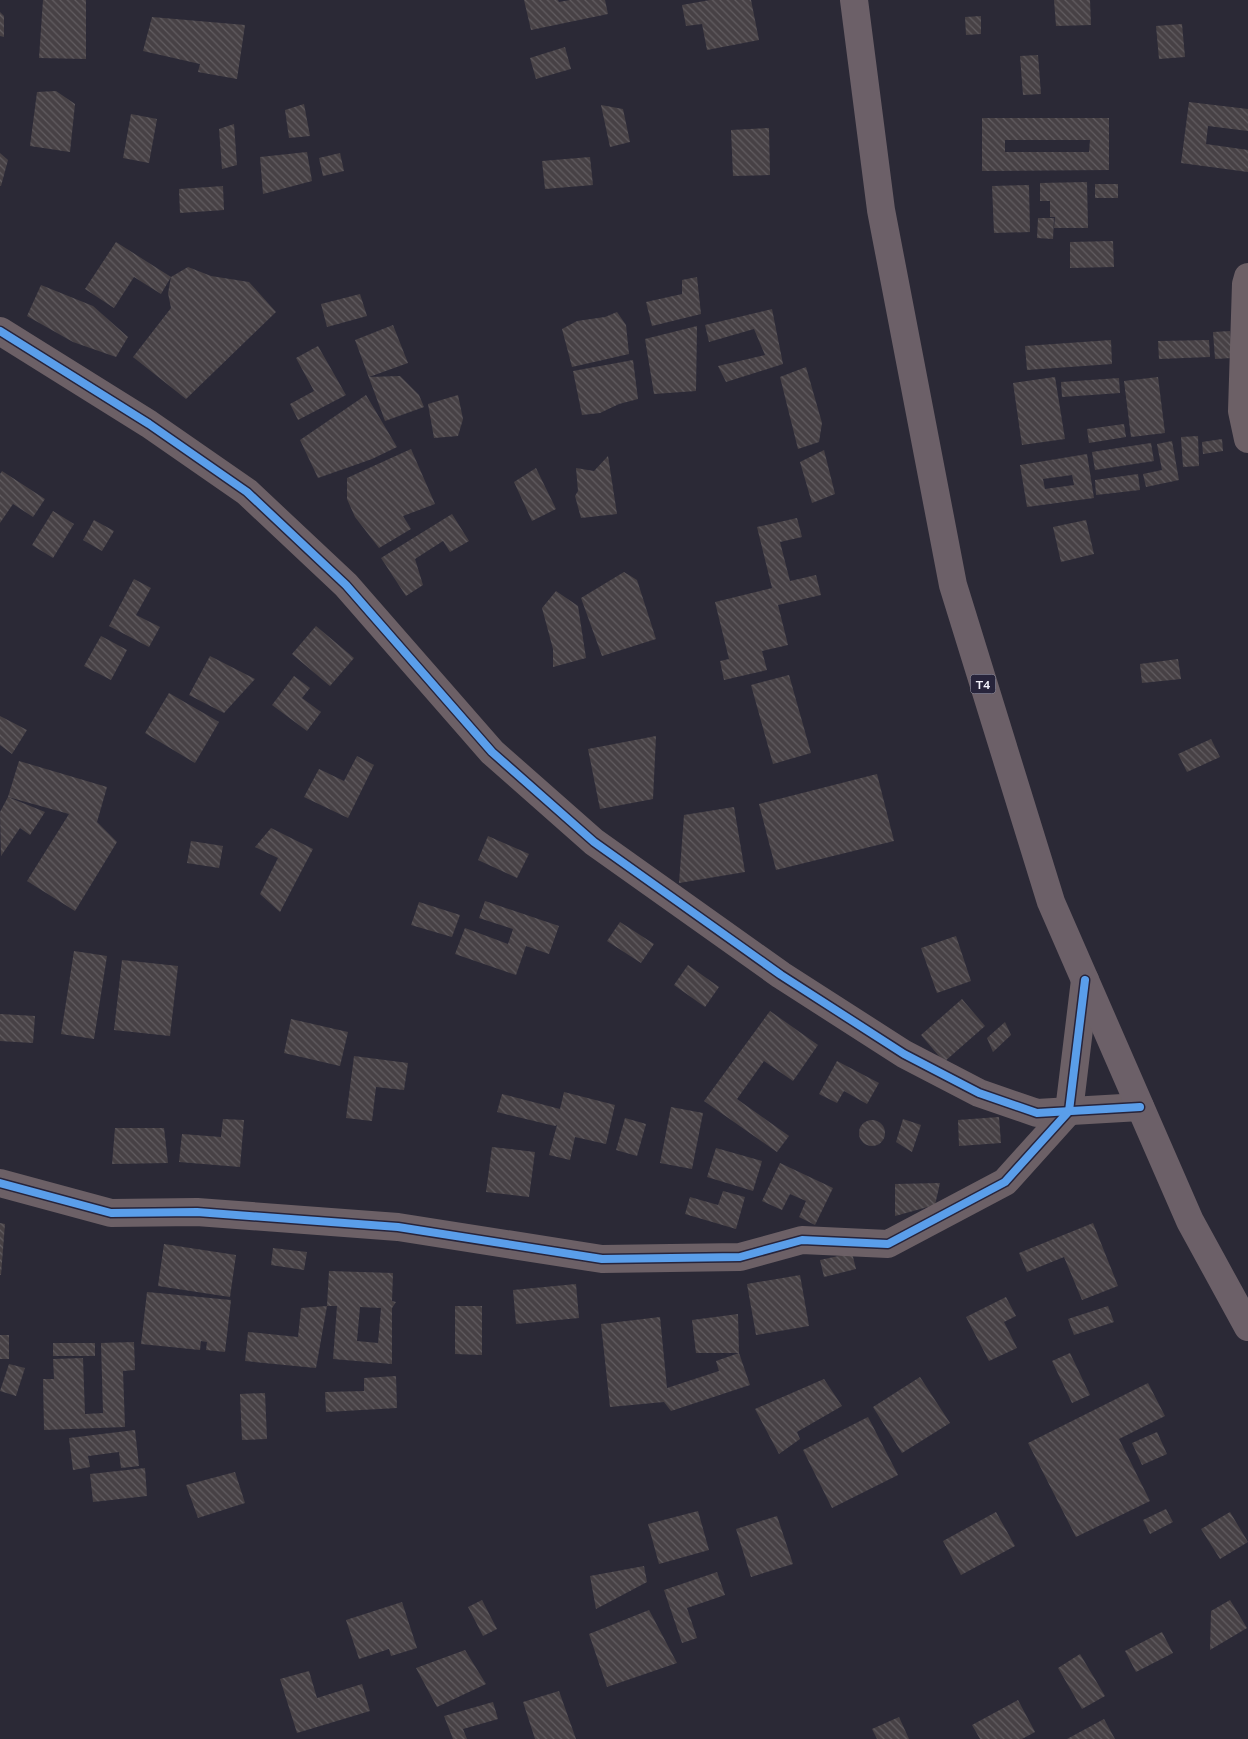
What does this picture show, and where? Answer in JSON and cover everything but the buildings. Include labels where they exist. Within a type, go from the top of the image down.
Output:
[{"type":"highway","name":"T4","points":[[854,0],[881,210],[952,585],[1051,902],[1190,1221],[1248,1327]]},
{"type":"street","points":[[1248,276],[1246,284],[1242,411],[1248,439]]},
{"type":"street","points":[[0,331],[149,424],[247,492],[346,585],[492,752],[594,842],[782,975],[904,1054],[979,1093],[1037,1113],[1140,1107]]},
{"type":"street","points":[[0,1183],[111,1213],[197,1212],[398,1227],[602,1259],[740,1257],[802,1240],[888,1244],[1005,1182],[1069,1111],[1085,980]]},
{"type":"cycle path","points":[[0,331],[149,424],[247,492],[346,585],[492,752],[594,842],[781,975],[904,1054],[979,1093],[1037,1113],[1140,1107]]},
{"type":"cycle path","points":[[0,1183],[111,1213],[197,1212],[398,1227],[602,1259],[740,1257],[802,1240],[888,1244],[1005,1182],[1069,1111],[1085,980]]}]
